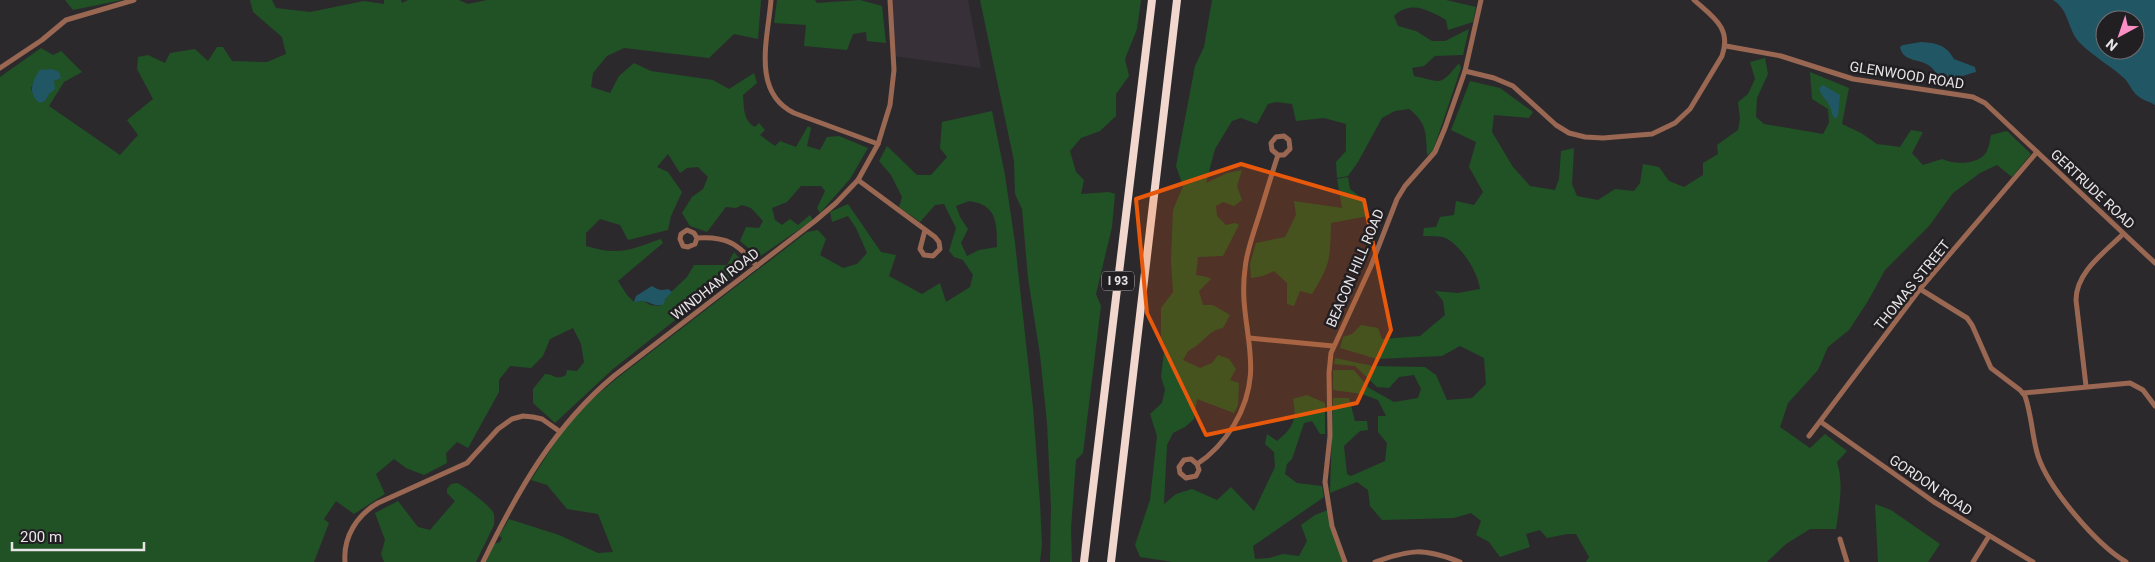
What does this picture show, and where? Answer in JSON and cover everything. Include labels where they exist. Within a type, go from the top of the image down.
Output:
[{"type":"highway","name":"I 93","points":[[1084,562],[1152,0]]},
{"type":"highway","name":"I 93","points":[[1111,562],[1176,0]]},
{"type":"street","points":[[0,68],[42,40],[66,20],[134,0]]},
{"type":"street","points":[[771,0],[765,67],[767,82],[773,96],[783,107],[794,114],[878,144]]},
{"type":"street","name":"WINDHAM ROAD","points":[[483,562],[517,498],[559,431],[600,388],[826,212],[858,180],[878,144],[887,118],[893,88],[894,70],[890,0]]},
{"type":"street","name":"BEACON HILL ROAD","points":[[1345,562],[1332,526],[1325,482],[1330,436],[1329,366],[1333,346],[1351,313],[1397,199],[1435,152],[1451,114],[1465,71],[1482,0]]},
{"type":"street","points":[[1465,71],[1494,78],[1513,86],[1556,125],[1575,135],[1603,138],[1646,135],[1666,129],[1687,113],[1722,56],[1726,46],[1722,27],[1694,0]]},
{"type":"street","name":"GLENWOOD ROAD","points":[[1726,46],[1781,56],[1853,79],[1973,97],[1990,108],[2037,152]]},
{"type":"street","name":"GERTRUDE ROAD","points":[[2037,152],[2155,263]]},
{"type":"street","name":"THOMAS STREET","points":[[1809,436],[1920,289],[2037,152]]},
{"type":"street","points":[[1197,464],[1208,457],[1223,441],[1242,409],[1251,380],[1244,284],[1245,263],[1278,155]]},
{"type":"street","points":[[858,180],[925,230],[939,242],[938,252],[934,256],[927,256],[920,249],[925,230]]},
{"type":"street","points":[[2086,386],[2076,306],[2077,289],[2082,276],[2123,234]]},
{"type":"street","points":[[697,238],[716,238],[731,242],[744,251],[757,266]]},
{"type":"street","points":[[1920,289],[1966,318],[1972,325],[1991,368],[2023,393],[2028,406],[2037,451],[2050,482],[2101,543],[2126,562]]},
{"type":"street","points":[[1249,338],[1333,346]]},
{"type":"street","points":[[2023,393],[2130,382],[2144,390],[2155,406]]},
{"type":"street","points":[[345,562],[346,544],[350,532],[367,510],[378,503],[467,463],[506,422],[517,417],[533,417],[542,419],[559,431]]},
{"type":"street","name":"GORDON ROAD","points":[[1820,422],[1934,502],[2033,562]]},
{"type":"street","points":[[1973,562],[1989,536]]},
{"type":"street","points":[[1840,540],[1847,562]]},
{"type":"street","points":[[1375,562],[1402,553],[1418,551],[1440,554],[1460,562]]},
{"type":"highlighted area","points":[[1241,164],[1364,200],[1391,330],[1357,403],[1206,435],[1147,313],[1136,199]]},
{"type":"shaded area","points":[[891,0],[968,0],[981,68],[894,56]]},
{"type":"green space","points":[[65,0],[122,0],[73,10]]},
{"type":"green space","points":[[250,0],[272,0],[276,8],[310,12],[364,1],[384,4],[384,0],[401,0],[402,3],[408,0],[459,0],[468,4],[487,0],[761,0],[758,39],[734,34],[709,58],[624,48],[607,56],[593,73],[591,87],[610,93],[619,76],[634,63],[651,71],[713,80],[729,89],[754,73],[757,83],[743,95],[746,117],[755,127],[759,123],[765,130],[760,135],[775,146],[780,141],[796,147],[808,126],[811,128],[807,146],[820,150],[827,137],[839,136],[868,148],[850,179],[820,213],[817,208],[825,191],[821,186],[801,186],[787,202],[772,208],[775,220],[782,225],[790,219],[798,225],[810,215],[813,220],[759,257],[740,241],[746,227],[759,228],[763,221],[751,208],[742,205],[736,208],[726,207],[707,232],[690,226],[682,213],[692,197],[703,189],[708,177],[698,167],[687,168],[680,173],[668,154],[657,167],[668,172],[682,192],[671,216],[668,230],[628,240],[620,225],[600,219],[586,233],[586,246],[616,251],[661,239],[663,243],[618,281],[634,302],[644,301],[650,305],[660,306],[667,296],[687,277],[694,265],[727,265],[734,252],[745,265],[613,369],[555,423],[533,403],[533,389],[545,374],[562,377],[566,375],[567,370],[577,371],[584,362],[581,344],[573,328],[550,339],[543,356],[531,368],[510,366],[499,380],[499,392],[468,448],[457,442],[446,453],[447,463],[424,475],[406,468],[394,459],[376,474],[385,494],[354,514],[336,501],[324,519],[329,523],[314,562],[0,562],[0,77],[41,48],[53,55],[61,51],[82,72],[64,82],[49,106],[120,155],[138,135],[127,120],[153,99],[137,69],[138,57],[148,55],[165,63],[170,53],[195,49],[208,61],[217,47],[223,47],[232,61],[267,62],[286,54],[282,37],[253,12]],"holes":[[[52,69],[55,80],[45,101],[34,97],[31,88],[40,71]]]},
{"type":"green space","points":[[777,0],[815,0],[817,3],[860,0],[882,6],[886,43],[867,41],[866,32],[853,34],[847,50],[804,46],[806,25],[774,23]]},
{"type":"green space","points":[[980,0],[1141,0],[1137,29],[1125,59],[1129,76],[1116,94],[1116,116],[1100,131],[1081,138],[1070,151],[1076,172],[1084,180],[1081,194],[1109,192],[1115,194],[1112,227],[1096,294],[1101,306],[1083,453],[1076,460],[1071,529],[1072,562],[1050,562],[1051,507],[1047,423],[1040,355],[1028,278],[1022,209],[1015,194],[1014,161]]},
{"type":"green space","points":[[1212,0],[1446,0],[1476,7],[1473,22],[1448,30],[1446,20],[1420,8],[1407,8],[1394,16],[1398,26],[1416,31],[1432,41],[1445,41],[1469,29],[1463,55],[1435,56],[1424,66],[1412,68],[1414,76],[1440,81],[1448,76],[1459,63],[1461,68],[1433,151],[1427,155],[1426,134],[1419,119],[1409,109],[1395,111],[1382,118],[1358,162],[1348,176],[1337,178],[1336,162],[1346,151],[1346,124],[1324,118],[1296,121],[1292,104],[1276,102],[1268,104],[1257,124],[1241,118],[1232,121],[1215,149],[1206,183],[1227,173],[1242,170],[1237,186],[1242,200],[1234,206],[1223,202],[1216,206],[1217,216],[1226,225],[1235,223],[1239,225],[1223,256],[1198,257],[1196,275],[1211,279],[1199,291],[1203,305],[1213,305],[1230,315],[1223,328],[1209,334],[1198,345],[1188,351],[1183,360],[1200,368],[1212,363],[1218,355],[1229,359],[1236,369],[1230,380],[1239,383],[1238,405],[1234,413],[1197,399],[1194,419],[1185,427],[1173,433],[1167,445],[1164,504],[1176,494],[1192,489],[1217,500],[1231,487],[1254,511],[1275,467],[1274,452],[1265,444],[1267,434],[1277,441],[1283,436],[1293,423],[1295,412],[1293,399],[1307,395],[1325,403],[1325,434],[1320,434],[1312,421],[1304,423],[1292,459],[1287,464],[1285,474],[1297,483],[1322,486],[1324,497],[1253,546],[1255,559],[1283,554],[1299,556],[1307,541],[1301,525],[1315,515],[1328,510],[1343,562],[1173,562],[1140,557],[1135,545],[1150,500],[1157,436],[1150,414],[1162,403],[1165,390],[1161,377],[1165,344],[1161,339],[1161,308],[1173,292],[1171,261],[1173,210],[1183,186],[1176,166],[1195,66],[1204,47]]},
{"type":"green space","points":[[1765,58],[1768,74],[1757,98],[1756,117],[1764,124],[1823,134],[1829,123],[1828,109],[1812,99],[1810,72],[1849,88],[1842,124],[1861,133],[1877,144],[1900,147],[1911,130],[1923,132],[1912,153],[1923,165],[1942,159],[1960,163],[1979,159],[1987,151],[1991,135],[2007,131],[2031,154],[2012,177],[1997,165],[1980,173],[1953,193],[1929,226],[1885,270],[1849,330],[1828,347],[1818,370],[1788,403],[1780,427],[1810,448],[1825,434],[1847,451],[1837,462],[1841,487],[1836,529],[1810,529],[1786,544],[1767,562],[1586,562],[1589,557],[1576,534],[1547,538],[1540,530],[1526,534],[1530,547],[1500,557],[1489,542],[1476,535],[1481,521],[1471,513],[1454,518],[1382,520],[1370,506],[1368,490],[1357,482],[1330,493],[1333,398],[1349,398],[1355,421],[1367,421],[1368,430],[1360,431],[1344,446],[1347,474],[1351,476],[1385,461],[1387,443],[1378,432],[1378,416],[1386,416],[1378,400],[1362,394],[1333,390],[1333,370],[1354,370],[1369,388],[1394,402],[1418,398],[1421,389],[1414,375],[1399,377],[1389,388],[1377,387],[1355,366],[1334,364],[1335,358],[1373,366],[1425,367],[1436,375],[1447,400],[1472,398],[1486,384],[1484,358],[1460,346],[1442,356],[1377,359],[1340,348],[1343,337],[1352,334],[1361,325],[1378,328],[1382,339],[1420,336],[1445,315],[1443,301],[1435,291],[1458,293],[1480,289],[1472,267],[1456,245],[1443,237],[1423,236],[1424,228],[1436,227],[1440,217],[1454,215],[1456,201],[1474,205],[1483,192],[1469,167],[1476,142],[1451,130],[1470,81],[1500,88],[1533,112],[1529,118],[1494,115],[1492,132],[1513,167],[1530,186],[1555,190],[1559,179],[1561,151],[1574,148],[1572,184],[1577,196],[1598,200],[1615,189],[1634,191],[1640,183],[1643,164],[1659,167],[1669,181],[1684,187],[1703,175],[1703,163],[1718,154],[1717,145],[1738,130],[1740,119],[1738,102],[1748,94],[1755,79],[1750,62]]},
{"type":"green space","points":[[992,111],[1005,175],[1015,243],[1033,407],[1042,544],[1040,562],[486,562],[494,544],[500,542],[502,538],[499,536],[509,519],[559,535],[598,553],[613,552],[598,514],[567,509],[547,485],[531,480],[562,432],[589,402],[616,379],[807,232],[818,230],[826,239],[820,255],[843,268],[857,264],[867,253],[856,228],[848,216],[832,222],[830,212],[848,204],[881,252],[896,255],[889,276],[922,294],[940,283],[946,302],[970,287],[973,275],[963,260],[954,257],[949,251],[956,228],[944,204],[935,205],[920,222],[899,207],[902,197],[891,175],[879,161],[887,146],[917,175],[931,175],[947,157],[940,148],[942,122]],"holes":[[[969,201],[985,206],[994,216],[997,230],[997,247],[979,250],[967,256],[961,243],[968,229],[960,217],[956,206]]]},
{"type":"green space","points":[[1348,177],[1350,189],[1364,200],[1368,216],[1331,223],[1328,260],[1323,275],[1312,294],[1300,291],[1294,306],[1287,304],[1287,283],[1274,271],[1263,276],[1251,278],[1250,264],[1256,243],[1285,237],[1296,215],[1294,201],[1342,208],[1337,179]]},
{"type":"green space","points":[[457,483],[482,501],[494,514],[494,525],[476,562],[384,562],[381,554],[385,540],[375,513],[398,501],[418,527],[430,530],[455,501],[447,493],[447,489],[451,484]]},
{"type":"green space","points":[[1875,504],[1891,510],[1940,544],[1928,562],[1878,562]]},
{"type":"water","points":[[2053,0],[2155,0],[2155,105],[2136,94],[2124,78],[2101,60],[2145,60],[2145,10],[2095,10],[2095,56],[2076,39],[2063,9]]},
{"type":"water","points":[[1921,42],[1932,43],[1944,48],[1954,59],[1975,67],[1976,72],[1953,79],[1946,79],[1939,76],[1927,64],[1905,56],[1900,47]]},
{"type":"water","points":[[52,69],[59,72],[61,78],[54,81],[55,89],[45,101],[40,103],[33,96],[33,83],[40,70]]},
{"type":"water","points":[[1823,85],[1840,95],[1838,116],[1835,119],[1829,104],[1820,91],[1819,88]]},
{"type":"water","points":[[652,286],[660,290],[668,289],[672,292],[665,299],[664,304],[656,305],[643,301],[634,302],[636,296]]}]
